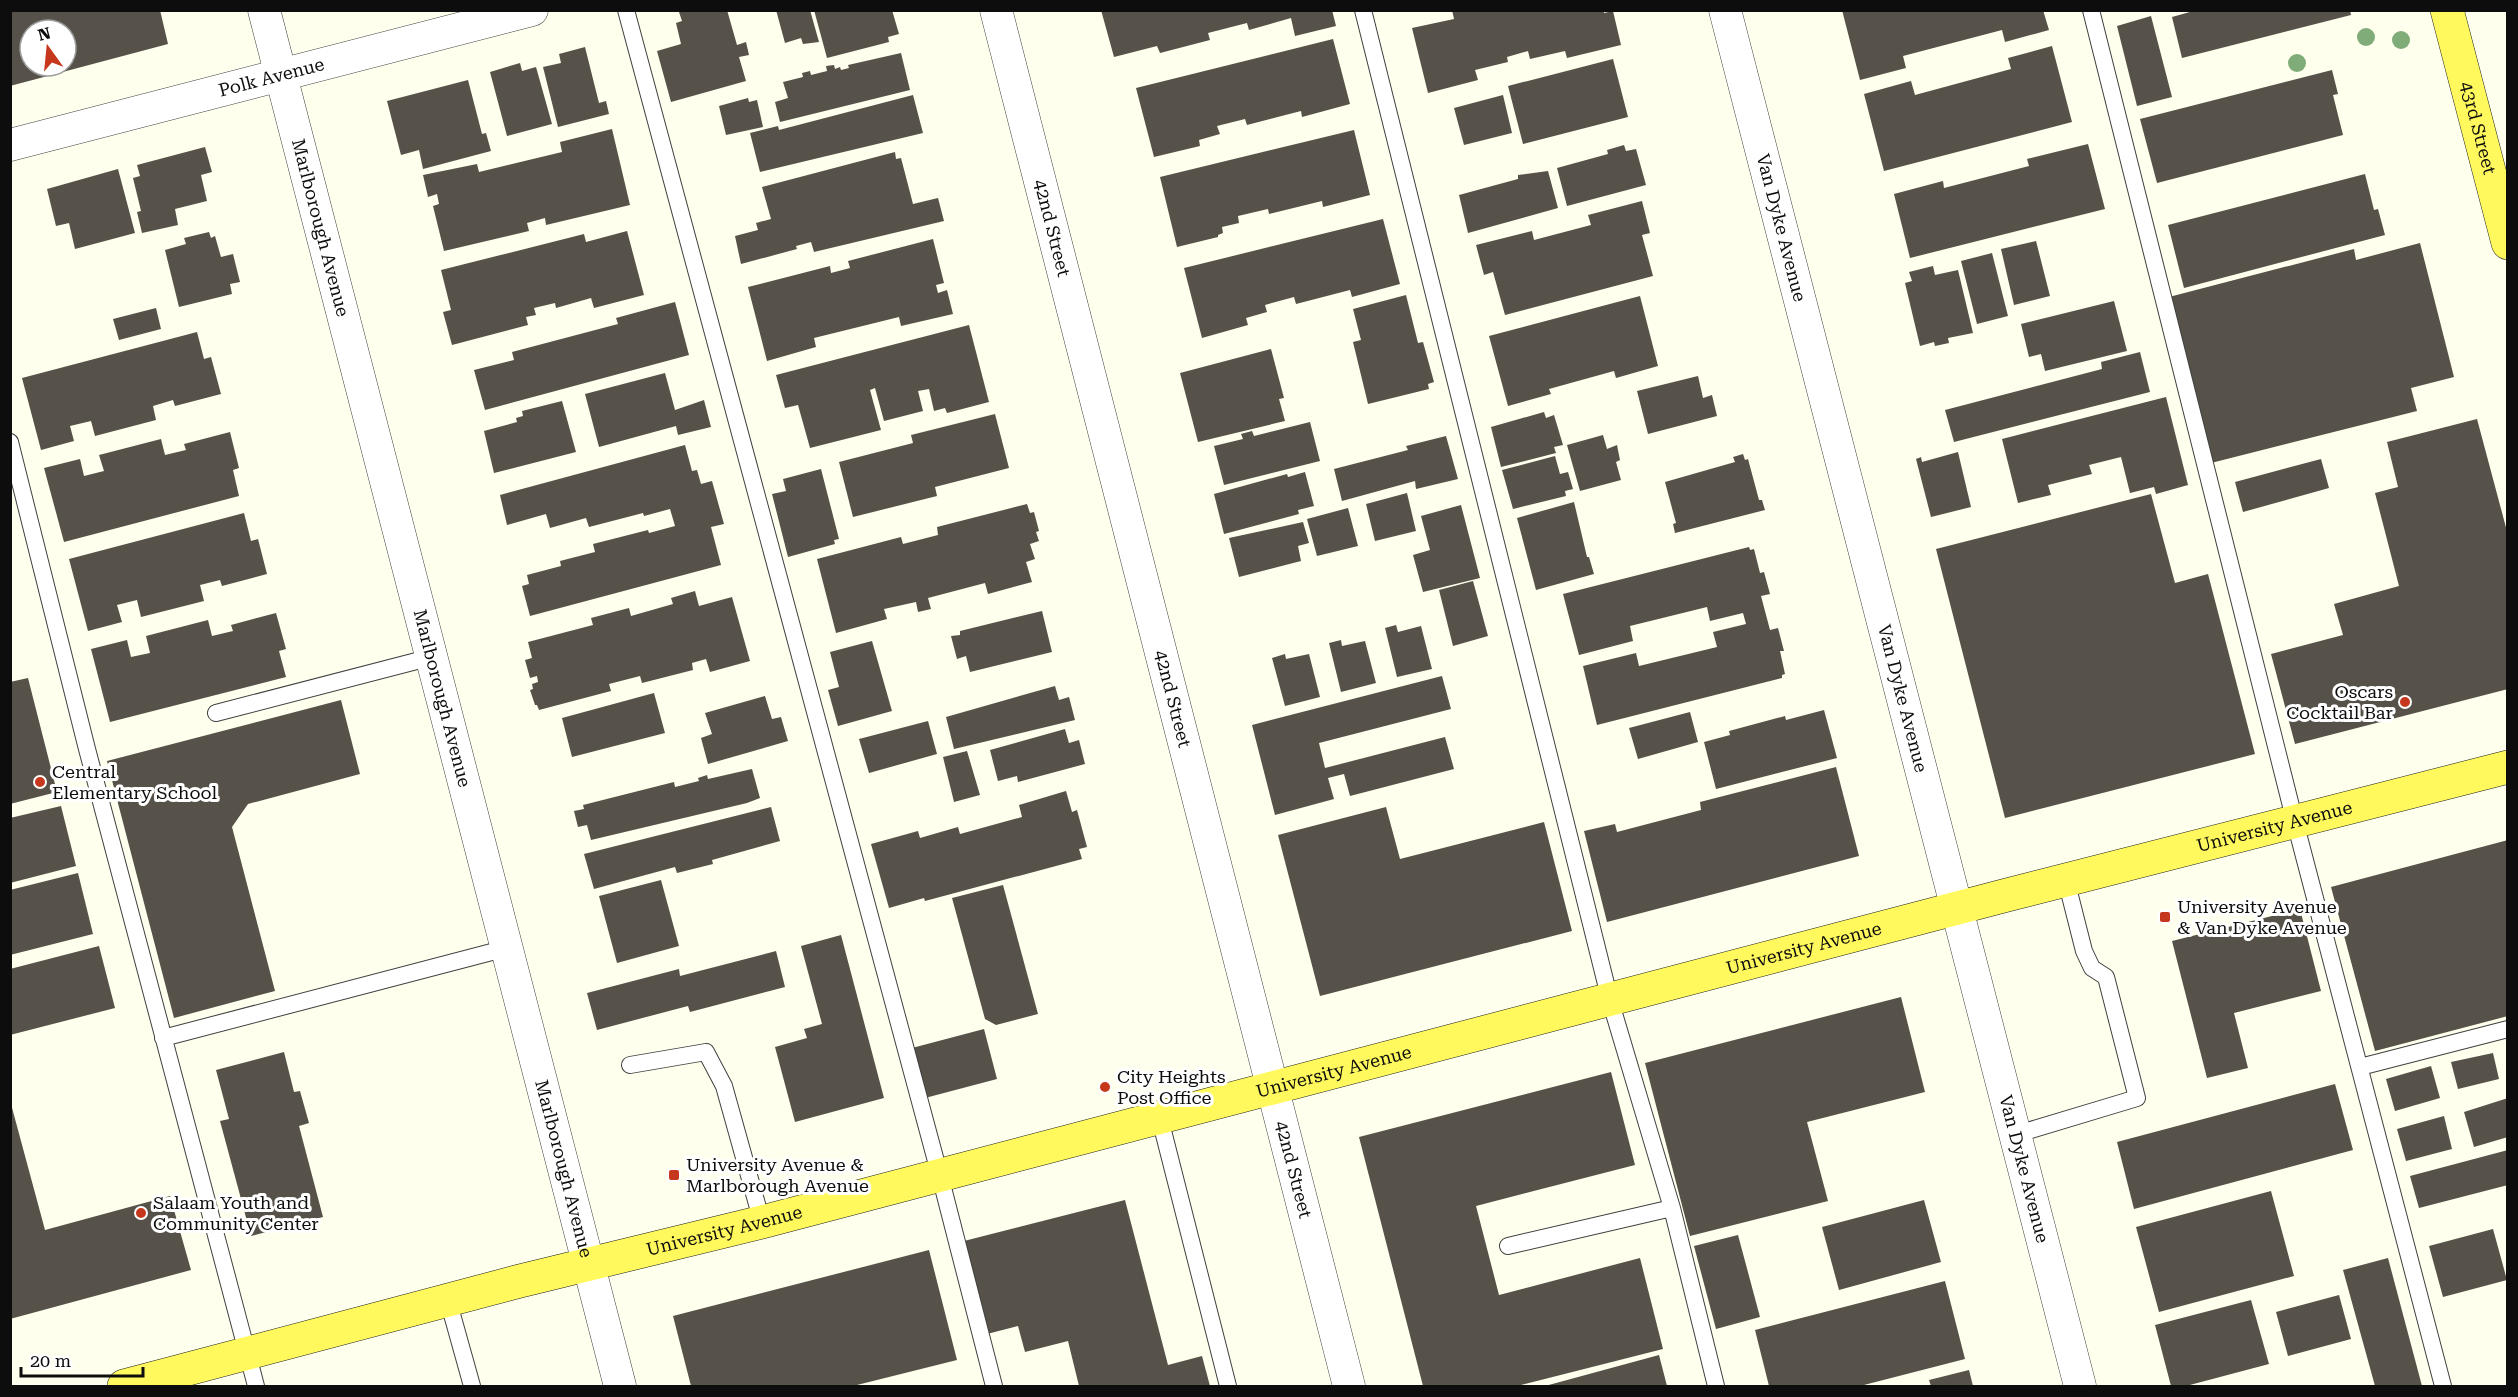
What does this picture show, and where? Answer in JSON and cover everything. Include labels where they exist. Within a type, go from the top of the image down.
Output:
[{"type":"main road","name":"43rd Street","points":[[2447,10],[2508,243]]},
{"type":"main road","name":"University Avenue","points":[[124,1386],[588,1263],[762,1222],[1956,908],[2508,767]]},
{"type":"street","name":"Marlborough Avenue","points":[[264,10],[620,1386]]},
{"type":"street","name":"Polk Avenue","points":[[10,145],[532,10]]},
{"type":"street","name":"42nd Street","points":[[996,10],[1349,1386]]},
{"type":"street","name":"Van Dyke Avenue","points":[[1725,10],[2080,1386]]},
{"type":"lane","points":[[626,10],[940,1176],[994,1386]]},
{"type":"lane","points":[[1363,10],[1610,1000],[1672,1208],[1716,1386]]},
{"type":"lane","points":[[2091,10],[2295,822],[2443,1386]]},
{"type":"lane","points":[[10,442],[256,1386]]},
{"type":"lane","points":[[216,713],[432,657]]},
{"type":"lane","points":[[2014,1135],[2137,1098],[2106,977],[2092,968],[2084,951],[2066,880]]},
{"type":"lane","points":[[164,1038],[507,948]]},
{"type":"lane","points":[[2360,1067],[2508,1029]]},
{"type":"lane","points":[[630,1065],[706,1052],[724,1086],[762,1222]]},
{"type":"lane","points":[[1160,1119],[1228,1386]]},
{"type":"lane","points":[[1508,1246],[1672,1208]]},
{"type":"lane","points":[[448,1300],[472,1386]]},
{"type":"building","points":[[10,10],[160,10],[168,44],[78,68],[78,18],[18,18],[18,78],[40,78],[10,86]]},
{"type":"building","points":[[727,10],[737,45],[746,42],[749,55],[739,57],[746,81],[671,102],[657,51],[681,44],[676,23],[682,21],[679,12]]},
{"type":"building","points":[[776,10],[810,10],[819,42],[803,44],[801,38],[785,43]]},
{"type":"building","points":[[814,10],[892,10],[899,34],[888,37],[889,42],[827,58]]},
{"type":"building","points":[[1101,10],[1332,10],[1336,26],[1295,36],[1291,18],[1249,30],[1247,23],[1208,33],[1210,40],[1160,53],[1157,46],[1114,57]]},
{"type":"building","points":[[1452,10],[1604,10],[1604,13],[1613,11],[1621,45],[1567,58],[1565,51],[1530,59],[1528,51],[1507,57],[1508,62],[1475,70],[1478,80],[1428,93],[1412,28],[1454,19]]},
{"type":"building","points":[[1842,10],[2043,10],[2049,30],[2005,42],[2002,30],[1903,56],[1906,68],[1860,80]]},
{"type":"building","points":[[2197,10],[2350,10],[2351,15],[2182,58],[2172,17]]},
{"type":"building","points":[[2151,16],[2172,97],[2137,106],[2117,26]]},
{"type":"building","points":[[1333,39],[1350,104],[1302,117],[1301,111],[1247,125],[1245,119],[1217,126],[1220,134],[1199,140],[1200,146],[1154,157],[1136,88]]},
{"type":"building","points":[[2052,46],[2072,122],[1884,171],[1864,94],[1911,81],[1915,95],[2011,69],[2008,58]]},
{"type":"building","points":[[585,47],[599,103],[606,101],[609,114],[558,127],[543,67],[561,63],[559,54]]},
{"type":"building","points":[[901,53],[910,90],[780,122],[775,102],[788,98],[783,82],[803,77],[802,73],[810,71],[811,75],[827,71],[826,66],[834,65],[835,69],[840,67],[841,70],[849,68],[848,65]]},
{"type":"building","points":[[1613,59],[1628,117],[1523,144],[1508,86]]},
{"type":"building","points":[[520,63],[522,71],[536,67],[552,124],[507,136],[490,72]]},
{"type":"building","points":[[2332,70],[2338,94],[2333,95],[2343,135],[2157,183],[2140,119]]},
{"type":"building","points":[[468,80],[482,134],[486,133],[491,151],[423,169],[419,150],[401,155],[387,101]]},
{"type":"building","points":[[913,95],[923,133],[760,172],[750,133],[778,126],[779,130]]},
{"type":"building","points":[[1503,95],[1512,133],[1464,145],[1454,108]]},
{"type":"building","points":[[748,98],[749,102],[757,100],[763,127],[726,135],[719,106]]},
{"type":"building","points":[[612,129],[630,205],[546,225],[545,218],[527,223],[529,231],[444,251],[433,206],[439,204],[437,194],[428,197],[423,175],[477,164],[479,172],[562,152],[560,142]]},
{"type":"building","points":[[1354,130],[1370,195],[1323,207],[1322,201],[1269,214],[1268,209],[1238,216],[1239,223],[1222,227],[1223,233],[1218,237],[1177,247],[1160,177]]},
{"type":"building","points":[[2088,144],[2105,209],[1910,258],[1894,194],[1943,181],[1944,188],[2029,166],[2027,159]]},
{"type":"building","points":[[1624,145],[1626,151],[1636,149],[1646,185],[1567,206],[1557,168],[1608,154],[1607,150]]},
{"type":"building","points":[[205,147],[212,172],[201,175],[207,201],[175,209],[178,225],[142,233],[137,212],[141,211],[133,178],[140,176],[137,165]]},
{"type":"building","points":[[895,152],[896,159],[901,158],[913,204],[938,198],[944,221],[814,252],[811,242],[796,246],[797,249],[741,264],[735,236],[758,230],[756,223],[771,219],[762,187]]},
{"type":"building","points":[[118,169],[135,233],[75,249],[69,223],[56,226],[47,189]]},
{"type":"building","points":[[1548,171],[1558,208],[1468,233],[1459,195],[1518,179],[1518,175]]},
{"type":"building","points":[[2365,174],[2374,210],[2378,209],[2385,235],[2184,288],[2168,225]]},
{"type":"building","points":[[1642,201],[1650,233],[1642,235],[1653,276],[1505,315],[1493,272],[1484,275],[1476,245],[1532,231],[1534,240],[1591,225],[1588,215]]},
{"type":"building","points":[[1383,219],[1400,284],[1352,297],[1350,290],[1296,304],[1294,297],[1265,305],[1267,312],[1246,318],[1248,325],[1202,338],[1184,268]]},
{"type":"building","points":[[627,231],[644,295],[594,308],[591,298],[556,308],[555,303],[534,308],[536,315],[526,317],[528,325],[452,345],[443,312],[451,310],[441,270],[584,234],[586,242]]},
{"type":"building","points":[[209,232],[211,238],[215,236],[221,257],[233,254],[240,282],[230,284],[232,294],[179,307],[165,250],[186,244],[184,238]]},
{"type":"building","points":[[933,239],[944,283],[936,285],[938,293],[947,290],[953,314],[901,326],[899,317],[814,338],[816,347],[767,361],[748,287],[830,266],[831,273],[850,268],[848,261]]},
{"type":"building","points":[[2036,241],[2050,296],[2014,305],[2001,249]]},
{"type":"building","points":[[2420,243],[2454,377],[2411,388],[2417,411],[2211,463],[2169,297],[2354,249],[2356,260]]},
{"type":"building","points":[[1992,253],[2008,316],[1977,324],[1961,261]]},
{"type":"building","points":[[1933,266],[1935,275],[1958,270],[1973,333],[1948,338],[1949,343],[1935,346],[1934,342],[1920,346],[1905,283],[1912,281],[1909,272]]},
{"type":"building","points":[[1406,295],[1418,343],[1423,342],[1434,382],[1428,384],[1429,389],[1368,404],[1353,342],[1361,340],[1353,309]]},
{"type":"building","points":[[1640,296],[1658,366],[1616,378],[1614,371],[1549,389],[1551,394],[1508,406],[1489,336]]},
{"type":"building","points":[[2114,301],[2127,351],[2045,371],[2041,354],[2029,357],[2021,324]]},
{"type":"building","points":[[675,302],[689,355],[485,410],[474,370],[514,360],[512,352],[618,324],[616,318]]},
{"type":"building","points":[[156,308],[161,329],[119,340],[113,319]]},
{"type":"building","points":[[969,325],[989,402],[947,413],[945,408],[934,411],[929,389],[918,391],[923,411],[884,421],[875,388],[870,390],[881,430],[810,448],[798,405],[785,408],[776,375]]},
{"type":"building","points":[[197,332],[204,359],[211,357],[221,394],[175,406],[173,400],[153,406],[156,420],[95,436],[91,421],[70,426],[74,441],[41,450],[22,378]]},
{"type":"building","points":[[1271,349],[1284,398],[1279,399],[1285,421],[1198,442],[1180,373]]},
{"type":"building","points":[[2140,352],[2150,392],[1954,442],[1945,410],[2102,369],[2101,362]]},
{"type":"building","points":[[665,373],[675,410],[704,400],[711,427],[678,435],[676,426],[599,447],[585,394]]},
{"type":"building","points":[[1698,376],[1703,398],[1712,395],[1717,416],[1648,434],[1637,391]]},
{"type":"building","points":[[2166,397],[2188,485],[2156,494],[2154,487],[2130,493],[2121,457],[2089,465],[2092,474],[2048,485],[2051,495],[2018,503],[2002,439]]},
{"type":"building","points":[[562,401],[576,452],[494,473],[484,431],[517,422],[516,418],[523,416],[522,411]]},
{"type":"building","points":[[1544,412],[1546,418],[1554,415],[1563,445],[1554,447],[1556,453],[1501,467],[1491,427]]},
{"type":"building","points":[[995,414],[1009,468],[935,487],[937,496],[853,517],[839,462],[913,443],[911,435]]},
{"type":"building","points":[[2477,419],[2508,535],[2508,689],[2295,744],[2271,654],[2343,635],[2334,604],[2399,586],[2375,493],[2398,487],[2387,442]]},
{"type":"building","points":[[1310,422],[1320,461],[1224,485],[1214,446],[1243,439],[1241,434],[1252,431],[1254,436]]},
{"type":"building","points":[[230,432],[239,468],[233,470],[239,496],[64,542],[44,468],[80,459],[84,476],[104,471],[99,455],[161,439],[165,455],[186,450],[184,444]]},
{"type":"building","points":[[1603,435],[1607,449],[1617,445],[1620,460],[1616,462],[1621,480],[1580,491],[1567,445]]},
{"type":"building","points":[[1446,436],[1458,479],[1416,489],[1415,481],[1342,501],[1334,469],[1408,450],[1406,446]]},
{"type":"building","points":[[685,445],[692,471],[697,470],[701,484],[712,481],[724,524],[711,527],[721,565],[530,616],[522,586],[529,584],[527,575],[561,566],[560,561],[595,552],[593,544],[648,530],[649,533],[675,526],[670,509],[644,516],[643,513],[589,527],[586,518],[550,528],[546,514],[507,525],[500,495]]},
{"type":"building","points":[[1958,452],[1971,507],[1931,517],[1916,459],[1921,457],[1922,462]]},
{"type":"building","points":[[1743,454],[1745,460],[1748,459],[1759,500],[1762,500],[1765,510],[1675,533],[1673,524],[1676,523],[1665,482],[1735,462],[1733,457]]},
{"type":"building","points":[[1555,456],[1560,474],[1568,472],[1573,489],[1565,491],[1566,496],[1513,509],[1502,470]]},
{"type":"building","points":[[2321,459],[2329,488],[2243,512],[2235,482]]},
{"type":"building","points":[[821,469],[839,539],[834,540],[835,544],[788,557],[772,494],[786,491],[783,479]]},
{"type":"building","points":[[1305,472],[1314,506],[1298,510],[1299,514],[1224,534],[1214,494],[1287,474],[1288,477]]},
{"type":"building","points":[[1407,493],[1416,531],[1375,541],[1366,504]]},
{"type":"building","points":[[2151,494],[2175,583],[2208,574],[2255,754],[2005,818],[1936,549]]},
{"type":"building","points":[[1574,502],[1587,557],[1589,557],[1594,574],[1536,590],[1517,518]]},
{"type":"building","points":[[1027,504],[1030,513],[1034,512],[1039,531],[1036,532],[1039,541],[1030,544],[1035,559],[1026,562],[1032,582],[988,594],[985,583],[928,598],[931,609],[918,612],[916,602],[884,609],[887,619],[836,633],[817,559],[901,537],[903,544],[938,535],[937,527]]},
{"type":"building","points":[[1461,505],[1480,578],[1423,592],[1413,555],[1430,550],[1421,516]]},
{"type":"building","points":[[1348,508],[1358,546],[1317,556],[1307,519]]},
{"type":"building","points":[[244,513],[251,541],[258,539],[267,574],[222,586],[220,580],[200,585],[204,601],[141,617],[137,600],[117,605],[122,622],[88,631],[69,559]]},
{"type":"building","points":[[1303,522],[1309,543],[1298,546],[1301,561],[1239,577],[1229,538]]},
{"type":"building","points":[[1749,547],[1750,550],[1754,549],[1760,573],[1764,572],[1770,594],[1761,596],[1770,630],[1778,628],[1784,651],[1780,651],[1785,674],[1782,678],[1597,725],[1583,666],[1636,653],[1639,666],[1717,647],[1713,632],[1746,624],[1743,613],[1710,621],[1707,607],[1630,626],[1633,641],[1579,655],[1563,594]]},
{"type":"building","points":[[1473,581],[1488,636],[1453,646],[1439,590]]},
{"type":"building","points":[[695,591],[699,606],[732,597],[750,661],[710,672],[706,659],[692,663],[693,670],[642,683],[640,676],[609,684],[611,691],[539,710],[535,705],[530,690],[533,689],[532,684],[538,682],[537,676],[530,678],[525,660],[532,658],[528,642],[593,625],[591,618],[629,608],[631,616],[673,604],[671,598]]},
{"type":"building","points":[[1042,611],[1052,652],[970,672],[966,656],[957,659],[951,636],[960,635],[960,631]]},
{"type":"building","points":[[276,613],[286,649],[279,651],[286,677],[110,722],[91,649],[127,640],[131,657],[150,653],[146,636],[208,620],[212,636],[233,631],[231,625]]},
{"type":"building","points":[[1396,625],[1398,632],[1421,626],[1432,669],[1397,677],[1385,628]]},
{"type":"building","points":[[1341,640],[1342,646],[1365,641],[1376,683],[1341,692],[1329,643]]},
{"type":"building","points":[[872,641],[892,711],[838,726],[828,690],[839,687],[830,652]]},
{"type":"building","points":[[1285,654],[1286,659],[1309,654],[1320,697],[1285,706],[1272,658]]},
{"type":"building","points":[[1442,676],[1451,709],[1319,743],[1325,768],[1445,737],[1454,769],[1350,796],[1344,774],[1328,778],[1334,799],[1275,815],[1252,725]]},
{"type":"building","points":[[28,678],[57,792],[10,804],[10,682]]},
{"type":"building","points":[[1055,686],[1059,700],[1069,697],[1075,720],[954,749],[946,717]]},
{"type":"building","points":[[654,693],[665,733],[572,757],[562,718]]},
{"type":"building","points":[[765,696],[772,719],[781,717],[788,741],[708,764],[701,738],[712,734],[705,713]]},
{"type":"building","points":[[341,700],[360,774],[248,804],[232,827],[275,991],[174,1018],[107,761]]},
{"type":"building","points":[[1824,710],[1837,758],[1716,789],[1704,742],[1730,735],[1729,731],[1785,716],[1786,720]]},
{"type":"building","points":[[1690,712],[1698,742],[1638,759],[1629,728]]},
{"type":"building","points":[[928,721],[937,754],[869,773],[859,739]]},
{"type":"building","points":[[1065,729],[1069,743],[1079,740],[1085,764],[1018,782],[1017,776],[998,781],[990,750]]},
{"type":"building","points":[[967,751],[980,795],[954,802],[943,757]]},
{"type":"building","points":[[1836,767],[1859,856],[1607,922],[1584,831],[1615,824],[1617,832],[1701,810],[1700,802]]},
{"type":"building","points":[[752,769],[760,798],[747,803],[591,840],[587,825],[578,827],[574,811],[584,809],[583,805],[674,782],[675,787],[699,781],[698,778],[707,775],[708,779]]},
{"type":"building","points":[[1066,791],[1072,812],[1077,810],[1087,847],[1079,849],[1082,859],[925,901],[924,898],[889,908],[871,844],[918,831],[920,838],[958,827],[960,834],[1022,817],[1019,805]]},
{"type":"building","points":[[61,806],[76,866],[10,883],[10,818]]},
{"type":"building","points":[[771,807],[780,841],[712,860],[713,864],[677,873],[675,867],[594,889],[584,854]]},
{"type":"building","points":[[1386,807],[1400,859],[1544,822],[1572,931],[1320,996],[1278,835]]},
{"type":"building","points":[[2508,840],[2508,1016],[2375,1051],[2331,887]]},
{"type":"building","points":[[78,873],[93,934],[10,955],[10,890]]},
{"type":"building","points":[[661,880],[679,946],[617,963],[599,896]]},
{"type":"building","points":[[1003,885],[1038,1014],[996,1025],[985,1019],[952,898]]},
{"type":"building","points":[[2300,909],[2321,991],[2234,1013],[2248,1068],[2207,1078],[2172,941]]},
{"type":"building","points":[[841,935],[884,1098],[795,1122],[775,1047],[807,1038],[804,1029],[822,1024],[801,946]]},
{"type":"building","points":[[99,946],[115,1008],[10,1035],[10,969]]},
{"type":"building","points":[[776,951],[785,987],[690,1012],[688,1006],[597,1030],[587,993],[679,969],[680,976]]},
{"type":"building","points":[[1901,997],[1925,1092],[1807,1122],[1828,1201],[1690,1236],[1645,1063]]},
{"type":"building","points":[[984,1029],[997,1079],[925,1098],[912,1048]]},
{"type":"building","points":[[284,1052],[294,1092],[300,1091],[309,1123],[299,1126],[323,1217],[251,1236],[220,1121],[229,1119],[216,1070]]},
{"type":"building","points":[[2493,1053],[2499,1079],[2458,1089],[2451,1062]]},
{"type":"building","points":[[2431,1066],[2440,1098],[2395,1111],[2386,1079]]},
{"type":"building","points":[[1611,1072],[1635,1165],[1476,1206],[1499,1295],[1640,1258],[1663,1349],[1517,1386],[1423,1386],[1359,1137]]},
{"type":"building","points":[[2335,1084],[2353,1150],[2134,1209],[2117,1142]]},
{"type":"building","points":[[2508,1098],[2508,1137],[2474,1147],[2464,1112]]},
{"type":"building","name":"Salaam Youth and Community Center","points":[[11,1104],[45,1230],[170,1196],[191,1270],[10,1319]]},
{"type":"building","points":[[2444,1116],[2452,1149],[2406,1161],[2397,1129]]},
{"type":"building","points":[[2508,1150],[2508,1185],[2419,1208],[2410,1176]]},
{"type":"building","points":[[2271,1191],[2294,1276],[2159,1312],[2136,1227]]},
{"type":"building","points":[[1125,1200],[1168,1365],[1202,1356],[1210,1386],[1079,1386],[1068,1341],[1025,1352],[1018,1326],[987,1334],[964,1241]]},
{"type":"building","points":[[1924,1200],[1941,1262],[1839,1290],[1822,1227]]},
{"type":"building","points":[[2493,1229],[2507,1280],[2443,1297],[2429,1246]]},
{"type":"building","points":[[1738,1235],[1760,1317],[1716,1329],[1694,1246]]},
{"type":"building","points":[[929,1250],[957,1360],[853,1386],[691,1386],[673,1316]]},
{"type":"building","points":[[2388,1258],[2422,1386],[2375,1386],[2343,1270]]},
{"type":"building","points":[[1945,1281],[1965,1359],[1860,1386],[1769,1386],[1755,1330]]},
{"type":"building","points":[[2339,1295],[2351,1339],[2288,1356],[2276,1312]]},
{"type":"building","points":[[2251,1300],[2269,1364],[2186,1386],[2171,1386],[2155,1325]]},
{"type":"building","points":[[1659,1355],[1667,1386],[1545,1386]]},
{"type":"building","points":[[1969,1370],[1973,1386],[1931,1386],[1929,1380]]},
{"type":"place","name":"Oscars Cocktail Bar","points":[[2405,702]]},
{"type":"place","name":"Central Elementary School","points":[[40,782]]},
{"type":"place","name":"University Avenue & Van Dyke Avenue","points":[[2165,917]]},
{"type":"place","name":"City Heights Post Office","points":[[1105,1087]]},
{"type":"place","name":"University Avenue & Marlborough Avenue","points":[[674,1175]]},
{"type":"place","name":"Salaam Youth and Community Center","points":[[141,1213]]}]
